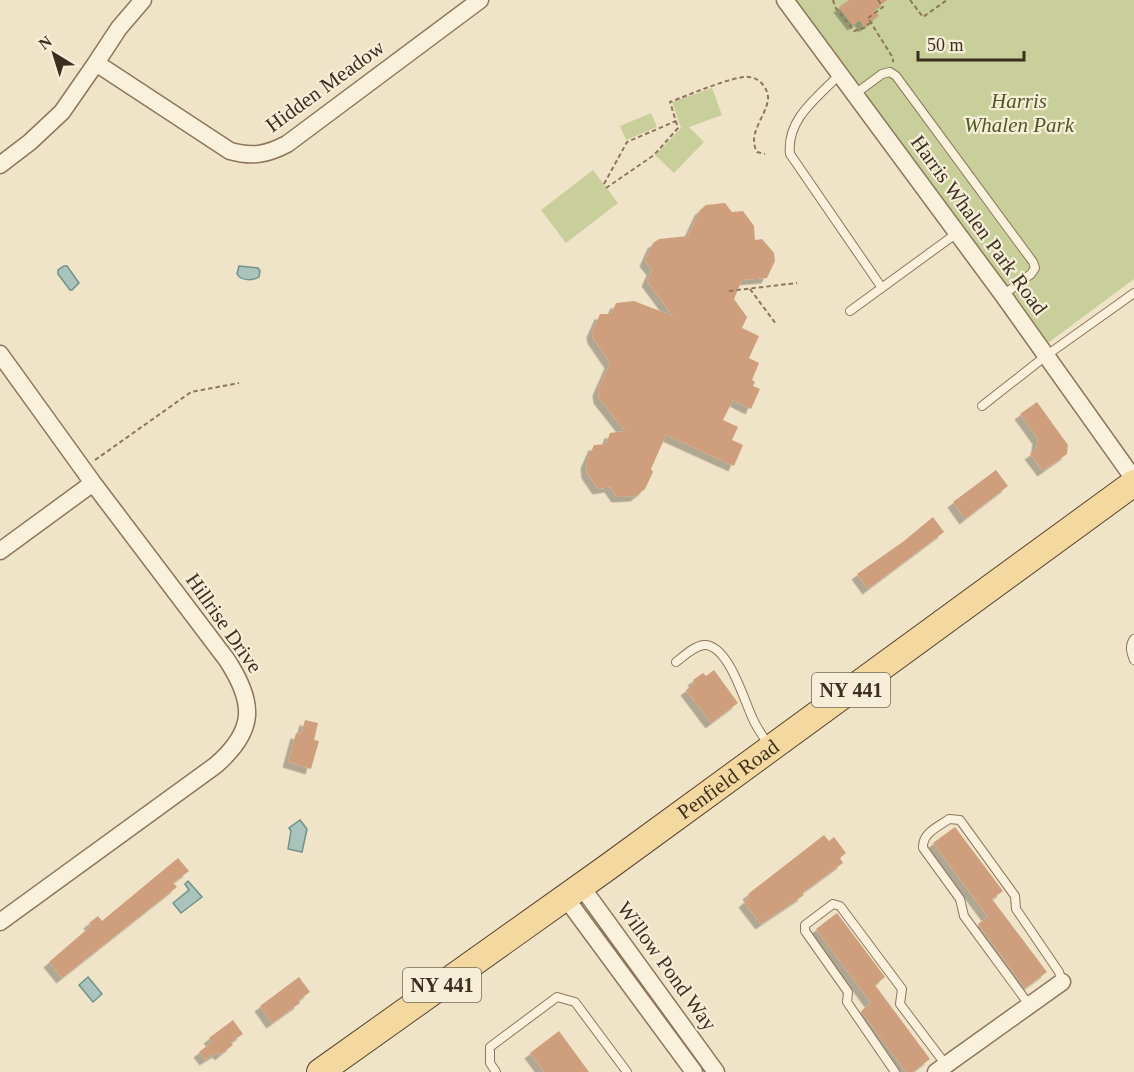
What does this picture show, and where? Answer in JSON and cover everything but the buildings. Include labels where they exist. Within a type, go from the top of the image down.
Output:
[{"type":"main road","name":"Penfield Road","points":[[320,1072],[573,892],[1132,486]]},
{"type":"street","points":[[0,165],[30,142],[62,112],[119,28],[143,0]]},
{"type":"street","name":"Hidden Meadow","points":[[96,63],[230,151],[246,156],[259,155],[273,152],[286,144],[480,0]]},
{"type":"street","name":"Harris Whalen Park Road","points":[[785,0],[1047,355],[1132,486]]},
{"type":"street","name":"Hillrise Drive","points":[[0,354],[82,469],[236,674],[247,699],[248,715],[246,729],[230,753],[216,765],[0,922]]},
{"type":"street","points":[[0,550],[93,483]]},
{"type":"street","name":"Willow Pond Way","points":[[573,892],[694,1072]]},
{"type":"street","name":"Willow Pond Way","points":[[573,892],[716,1072]]},
{"type":"street","points":[[941,1069],[1062,982]]},
{"type":"lane","points":[[855,94],[882,74],[890,72],[896,76],[1033,262],[1035,268],[1031,274],[1003,295]]},
{"type":"lane","points":[[840,74],[801,114],[792,129],[788,143],[790,154],[882,288]]},
{"type":"lane","points":[[849,312],[957,233]]},
{"type":"lane","points":[[982,406],[1047,355],[1134,293]]},
{"type":"lane","points":[[1134,639],[1131,644],[1134,660]]},
{"type":"lane","points":[[676,662],[698,646],[707,645],[716,649],[738,678],[752,717],[771,748]]},
{"type":"lane","points":[[1030,1006],[964,916],[960,899],[923,848],[923,841],[927,835],[949,819],[960,820],[1015,896],[1016,909],[1059,972],[1062,982]]},
{"type":"lane","points":[[895,1072],[847,1002],[848,992],[805,930],[805,925],[833,904],[840,906],[902,989],[900,1004],[941,1069]]},
{"type":"lane","points":[[496,1072],[490,1063],[490,1047],[557,997],[575,1002],[627,1072]]},
{"type":"path","points":[[833,0],[835,8],[854,32],[871,22]]},
{"type":"path","points":[[878,0],[883,7],[868,18],[894,58],[890,72]]},
{"type":"path","points":[[910,0],[923,17],[947,0]]},
{"type":"path","points":[[606,188],[654,155],[678,128],[670,102],[727,81],[750,77],[761,82],[767,90],[768,98],[754,134],[753,144],[757,152],[765,154]]},
{"type":"path","points":[[604,184],[627,142],[676,121]]},
{"type":"path","points":[[729,291],[797,283]]},
{"type":"path","points":[[750,288],[776,324]]},
{"type":"path","points":[[82,469],[190,392],[239,383]]},
{"type":"green space","name":"Harris Whalen Park","points":[[793,0],[1134,0],[1134,279],[1048,343]]},
{"type":"green space","points":[[712,88],[722,115],[689,127],[704,142],[674,173],[655,155],[681,128],[672,102]]},
{"type":"green space","points":[[651,113],[657,127],[626,140],[620,126]]},
{"type":"green space","points":[[593,170],[618,203],[566,243],[541,210]]},
{"type":"water","points":[[67,266],[79,283],[72,290],[58,274],[58,270]]},
{"type":"water","points":[[239,266],[258,268],[259,277],[250,280],[241,278],[237,274]]},
{"type":"water","points":[[300,820],[307,829],[302,852],[288,849],[291,831],[289,828]]},
{"type":"water","points":[[188,881],[202,897],[181,913],[173,903],[189,890],[185,884]]},
{"type":"water","points":[[88,977],[102,994],[93,1002],[79,985]]}]
